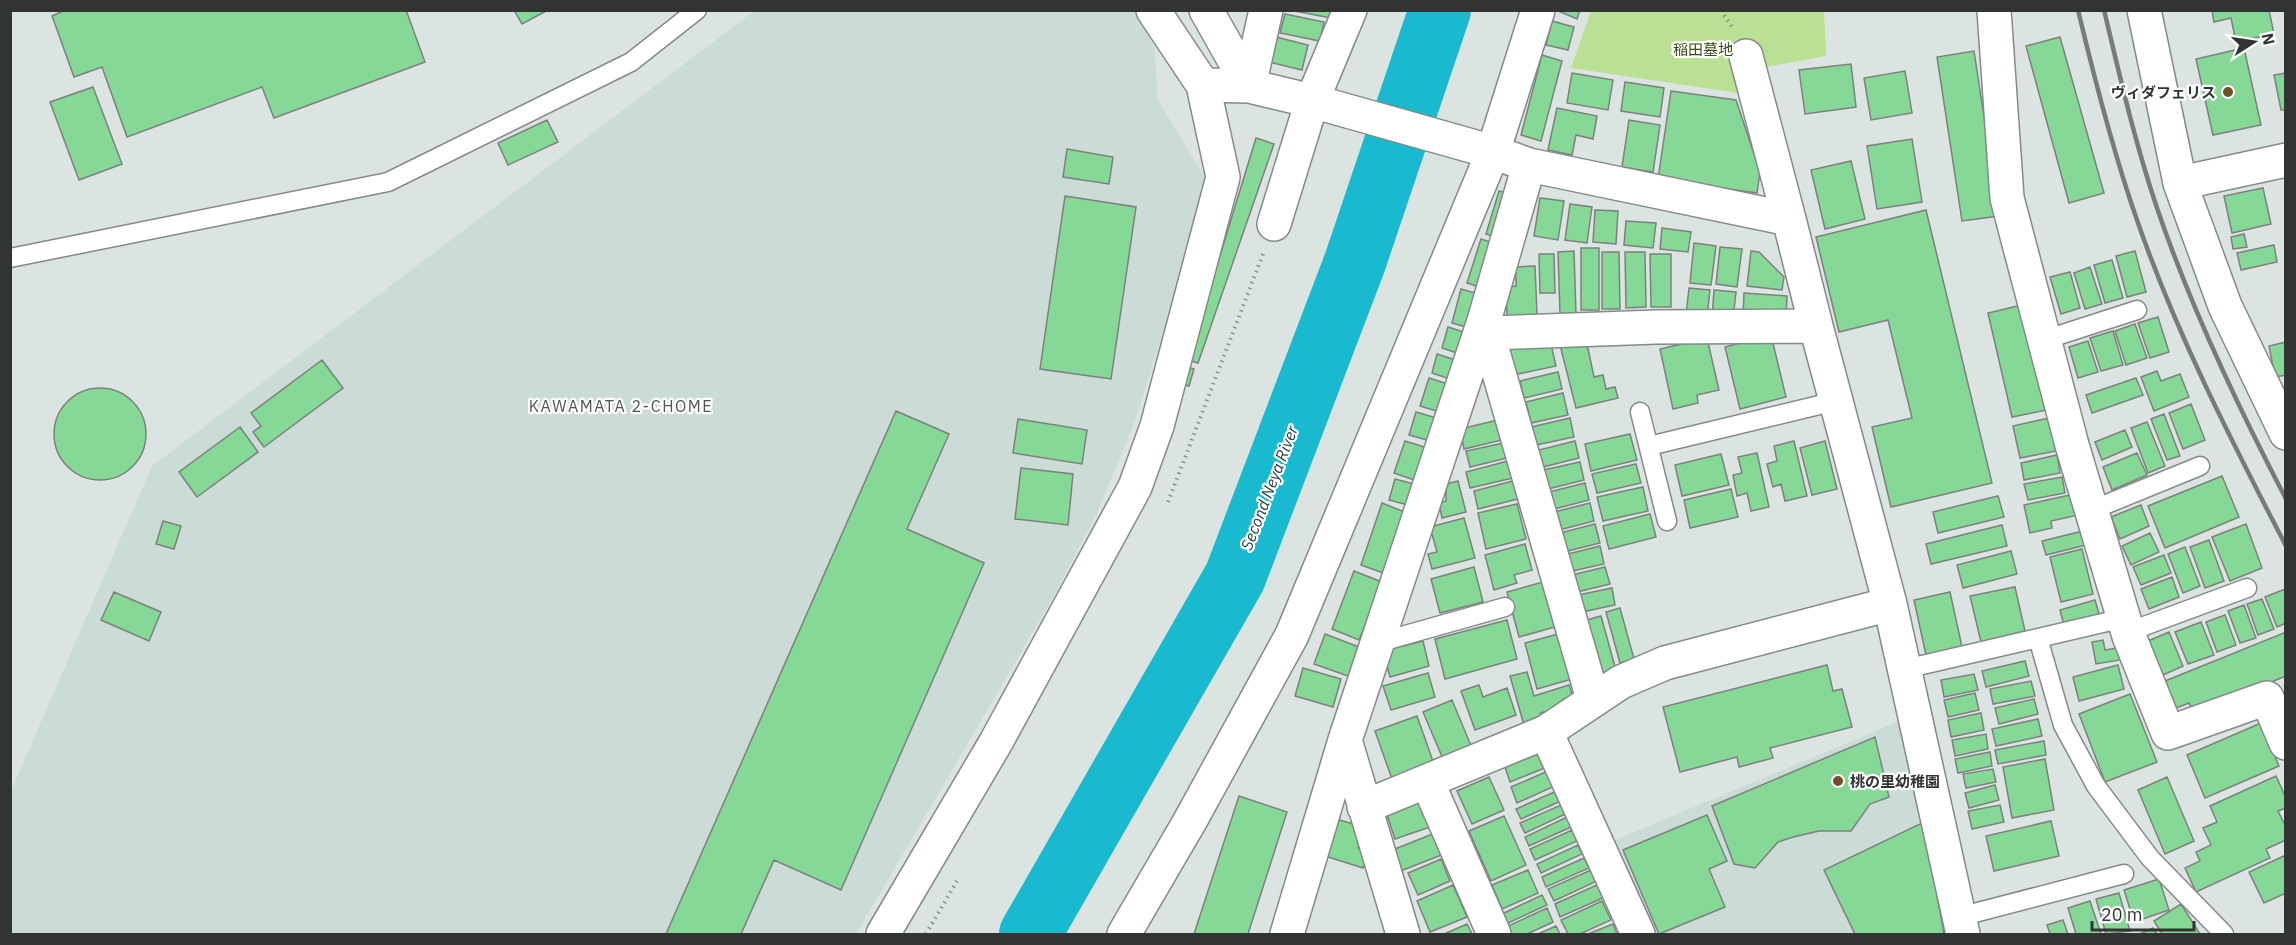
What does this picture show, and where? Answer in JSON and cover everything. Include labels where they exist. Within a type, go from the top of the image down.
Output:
[{"type":"street","points":[[883,934],[996,742],[1135,487],[1157,426],[1223,177],[1203,85],[1153,10]]},
{"type":"street","points":[[1206,10],[1249,86]]},
{"type":"street","points":[[1249,86],[1266,10]]},
{"type":"street","points":[[1274,224],[1312,101],[1350,10]]},
{"type":"street","points":[[1124,934],[1190,821],[1292,635],[1494,152],[1538,10]]},
{"type":"street","points":[[1994,10],[2007,198],[2044,340],[2126,625],[2168,733],[2267,698],[2286,742]]},
{"type":"street","points":[[2144,10],[2180,183],[2225,306],[2286,433]]},
{"type":"street","points":[[1746,56],[1890,604],[1961,926]]},
{"type":"street","points":[[1203,85],[1249,86],[1312,101],[1494,152],[1529,165],[1789,219]]},
{"type":"street","points":[[2180,183],[2286,160]]},
{"type":"street","points":[[1287,934],[1345,740],[1486,327],[1529,165]]},
{"type":"street","points":[[1486,327],[1816,326]]},
{"type":"street","points":[[1486,327],[1593,699]]},
{"type":"street","points":[[1364,807],[1546,732],[1621,682],[1665,663],[1890,604]]},
{"type":"street","points":[[1546,732],[1638,934]]},
{"type":"street","points":[[1345,740],[1403,934]]},
{"type":"street","points":[[1427,781],[1494,934]]},
{"type":"lane","points":[[10,258],[388,182],[631,62],[697,10]]},
{"type":"lane","points":[[2044,340],[2137,310]]},
{"type":"lane","points":[[1649,447],[1836,400]]},
{"type":"lane","points":[[1640,412],[1667,520]]},
{"type":"lane","points":[[2092,510],[2200,466]]},
{"type":"lane","points":[[1905,669],[2038,638],[2126,625],[2247,588]]},
{"type":"lane","points":[[1377,643],[1504,608]]},
{"type":"lane","points":[[2038,638],[2063,725],[2096,786],[2150,858],[2224,934]]},
{"type":"lane","points":[[1961,926],[2124,874]]},
{"type":"shaded area","points":[[754,11],[1134,11],[1154,46],[1158,100],[1204,176],[1202,213],[1133,426],[1097,513],[1050,603],[856,934],[11,934],[11,791],[152,466]]},
{"type":"shaded area","name":"桃の里幼稚園","points":[[1907,718],[1949,934],[1651,934],[1608,843]]},
{"type":"green space","name":"稲田墓地","points":[[1591,11],[1824,11],[1826,56],[1738,72],[1738,93],[1571,68]]},
{"type":"building","points":[[65,10],[406,10],[425,62],[274,118],[262,87],[127,137],[102,67],[74,77],[52,16]]},
{"type":"building","points":[[514,10],[548,10],[522,24]]},
{"type":"building","points":[[1289,10],[1333,10],[1331,18]]},
{"type":"building","points":[[1556,10],[1580,10],[1577,19]]},
{"type":"building","points":[[2212,10],[2269,10],[2274,34],[2236,42],[2231,18],[2214,22]]},
{"type":"building","points":[[1285,14],[1324,22],[1320,41],[1280,33]]},
{"type":"building","points":[[1552,21],[1574,27],[1568,50],[1546,45]]},
{"type":"building","points":[[1276,37],[1308,45],[1302,70],[1269,62]]},
{"type":"building","points":[[2060,37],[2104,193],[2069,203],[2026,46]]},
{"type":"building","name":"ヴィダフェリス","points":[[2244,48],[2261,125],[2213,135],[2196,59]]},
{"type":"building","points":[[1974,51],[1999,216],[1962,221],[1937,57]]},
{"type":"building","points":[[1542,55],[1562,61],[1541,141],[1521,135]]},
{"type":"building","points":[[1851,64],[1856,107],[1805,114],[1799,70]]},
{"type":"building","points":[[1905,71],[1912,113],[1871,120],[1864,78]]},
{"type":"building","points":[[1572,73],[1613,80],[1608,110],[1567,103]]},
{"type":"building","points":[[2286,73],[2286,110],[2281,110],[2274,75]]},
{"type":"building","points":[[1625,82],[1664,88],[1660,117],[1621,111]]},
{"type":"building","points":[[93,87],[122,164],[79,180],[50,102]]},
{"type":"building","points":[[1671,91],[1736,100],[1760,172],[1757,193],[1658,179]]},
{"type":"building","points":[[1557,108],[1597,116],[1593,139],[1576,135],[1572,155],[1548,150]]},
{"type":"building","points":[[547,120],[558,142],[508,165],[498,143]]},
{"type":"building","points":[[1629,120],[1660,125],[1653,172],[1622,167]]},
{"type":"building","points":[[1256,138],[1274,144],[1198,363],[1188,360]]},
{"type":"building","points":[[1912,139],[1922,202],[1877,209],[1867,146]]},
{"type":"building","points":[[1067,149],[1113,157],[1109,184],[1063,177]]},
{"type":"building","points":[[1851,161],[1865,219],[1825,229],[1811,170]]},
{"type":"building","points":[[2263,188],[2271,224],[2232,233],[2224,196]]},
{"type":"building","points":[[1499,191],[1515,195],[1502,239],[1486,234]]},
{"type":"building","points":[[1065,196],[1136,207],[1111,379],[1040,369]]},
{"type":"building","points":[[1540,198],[1564,201],[1558,240],[1534,236]]},
{"type":"building","points":[[1570,204],[1592,207],[1587,243],[1565,240]]},
{"type":"building","points":[[1595,210],[1618,211],[1616,244],[1593,242]]},
{"type":"building","points":[[1926,210],[1992,483],[1891,507],[1872,427],[1912,418],[1888,320],[1839,332],[1816,237]]},
{"type":"building","points":[[1626,221],[1656,223],[1653,248],[1624,245]]},
{"type":"building","points":[[1662,228],[1691,232],[1688,252],[1660,249]]},
{"type":"building","points":[[2244,234],[2247,247],[2233,249],[2231,237]]},
{"type":"building","points":[[1481,239],[1499,245],[1485,289],[1467,283]]},
{"type":"building","points":[[1694,243],[1716,246],[1711,285],[1690,283]]},
{"type":"building","points":[[2274,245],[2277,262],[2241,270],[2237,253]]},
{"type":"building","points":[[1720,247],[1742,249],[1737,287],[1716,284]]},
{"type":"building","points":[[1581,248],[1599,248],[1599,310],[1581,310]]},
{"type":"building","points":[[1574,251],[1576,314],[1560,314],[1558,252]]},
{"type":"building","points":[[1751,251],[1759,252],[1784,277],[1782,290],[1747,286]]},
{"type":"building","points":[[2135,251],[2146,292],[2127,297],[2116,256]]},
{"type":"building","points":[[1602,252],[1619,252],[1620,309],[1602,309]]},
{"type":"building","points":[[1625,252],[1645,252],[1646,307],[1626,308]]},
{"type":"building","points":[[1539,254],[1554,254],[1555,293],[1540,293]]},
{"type":"building","points":[[1650,254],[1671,254],[1671,307],[1651,307]]},
{"type":"building","points":[[2112,260],[2123,298],[2105,303],[2094,265]]},
{"type":"building","points":[[1535,266],[1537,315],[1507,316],[1506,287],[1516,286],[1516,267]]},
{"type":"building","points":[[2090,267],[2102,304],[2085,309],[2074,273]]},
{"type":"building","points":[[2070,272],[2080,308],[2061,314],[2050,277]]},
{"type":"building","points":[[1689,288],[1710,290],[1707,317],[1686,315]]},
{"type":"building","points":[[1461,289],[1482,295],[1473,329],[1452,323]]},
{"type":"building","points":[[1714,290],[1736,292],[1733,319],[1712,318]]},
{"type":"building","points":[[1744,293],[1787,296],[1786,319],[1743,316]]},
{"type":"building","points":[[2026,304],[2051,409],[2012,417],[1988,313]]},
{"type":"building","points":[[2158,317],[2169,352],[2150,358],[2138,323]]},
{"type":"building","points":[[2135,324],[2147,358],[2126,365],[2115,331]]},
{"type":"building","points":[[1448,327],[1470,334],[1463,355],[1442,348]]},
{"type":"building","points":[[2113,331],[2123,365],[2101,371],[2090,338]]},
{"type":"building","points":[[1771,335],[1786,397],[1740,409],[1725,347]]},
{"type":"building","points":[[1707,338],[1719,390],[1697,395],[1698,403],[1673,409],[1660,349]]},
{"type":"building","points":[[1586,339],[1594,377],[1603,375],[1606,389],[1615,387],[1618,398],[1576,408],[1560,345]]},
{"type":"building","points":[[1550,340],[1556,366],[1513,375],[1507,350]]},
{"type":"building","points":[[2088,341],[2098,372],[2078,378],[2069,347]]},
{"type":"building","points":[[2286,342],[2286,375],[2275,377],[2269,346]]},
{"type":"building","points":[[1437,354],[1462,362],[1456,381],[1432,373]]},
{"type":"building","points":[[322,360],[343,388],[264,447],[253,432],[261,426],[251,413]]},
{"type":"building","points":[[1185,366],[1194,369],[1189,386],[1180,384]]},
{"type":"building","points":[[2157,371],[2161,381],[2180,374],[2189,397],[2154,411],[2141,377]]},
{"type":"building","points":[[1558,372],[1562,389],[1524,398],[1520,381]]},
{"type":"building","points":[[1429,378],[1454,386],[1446,414],[1420,406]]},
{"type":"building","points":[[2136,378],[2143,395],[2092,413],[2086,395]]},
{"type":"building","points":[[91,388],[109,388],[126,395],[139,408],[146,425],[146,443],[139,460],[126,473],[109,480],[91,480],[74,473],[61,460],[54,443],[54,425],[61,408],[74,395]]},
{"type":"building","points":[[1563,393],[1568,415],[1531,423],[1526,402]]},
{"type":"building","points":[[2191,404],[2205,440],[2183,449],[2169,413]]},
{"type":"building","points":[[896,411],[949,434],[907,529],[984,563],[841,890],[774,860],[741,934],[666,934]]},
{"type":"building","points":[[1416,412],[1440,419],[1434,442],[1409,435]]},
{"type":"building","points":[[2164,414],[2180,456],[2167,460],[2151,419]]},
{"type":"building","points":[[1570,418],[1574,437],[1536,445],[1531,427]]},
{"type":"building","points":[[2049,418],[2056,451],[2020,458],[2013,426]]},
{"type":"building","points":[[1018,419],[1087,430],[1082,464],[1013,453]]},
{"type":"building","points":[[1498,420],[1502,440],[1464,449],[1460,429]]},
{"type":"building","points":[[2147,422],[2165,466],[2148,473],[2131,428]]},
{"type":"building","points":[[240,427],[258,452],[197,497],[179,472]]},
{"type":"building","points":[[2125,430],[2132,447],[2102,460],[2095,442]]},
{"type":"building","points":[[1630,434],[1637,460],[1591,471],[1585,444]]},
{"type":"building","points":[[1405,441],[1431,449],[1420,482],[1394,473]]},
{"type":"building","points":[[1575,441],[1579,458],[1543,467],[1539,450]]},
{"type":"building","points":[[1794,441],[1807,496],[1785,501],[1781,484],[1773,487],[1767,464],[1777,461],[1774,446]]},
{"type":"building","points":[[1825,441],[1837,489],[1812,495],[1800,448]]},
{"type":"building","points":[[1504,443],[1507,458],[1470,467],[1466,451]]},
{"type":"building","points":[[1757,453],[1769,507],[1751,511],[1747,493],[1737,496],[1733,475],[1742,473],[1738,457]]},
{"type":"building","points":[[2137,453],[2147,475],[2112,490],[2103,467]]},
{"type":"building","points":[[1721,454],[1729,485],[1682,496],[1675,465]]},
{"type":"building","points":[[2057,455],[2060,473],[2024,480],[2021,463]]},
{"type":"building","points":[[1508,461],[1513,478],[1470,488],[1466,472]]},
{"type":"building","points":[[1580,462],[1584,480],[1548,489],[1543,470]]},
{"type":"building","points":[[1636,464],[1641,483],[1597,493],[1592,474]]},
{"type":"building","points":[[1021,468],[1073,474],[1068,525],[1015,519]]},
{"type":"building","points":[[2222,476],[2239,517],[2165,548],[2148,506]]},
{"type":"building","points":[[2062,477],[2065,493],[2028,500],[2024,484]]},
{"type":"building","points":[[1395,479],[1418,485],[1412,506],[1389,500]]},
{"type":"building","points":[[1458,481],[1466,512],[1442,518],[1439,503],[1446,501],[1446,484]]},
{"type":"building","points":[[1513,481],[1518,499],[1478,509],[1474,491]]},
{"type":"building","points":[[1585,483],[1589,500],[1554,509],[1549,492]]},
{"type":"building","points":[[1643,487],[1648,511],[1603,521],[1597,497]]},
{"type":"building","points":[[1731,489],[1738,517],[1690,528],[1684,500]]},
{"type":"building","points":[[2079,493],[2083,514],[2051,521],[2052,528],[2030,533],[2024,505]]},
{"type":"building","points":[[1998,496],[2004,517],[1938,533],[1933,512]]},
{"type":"building","points":[[1382,503],[1407,513],[1386,574],[1361,565]]},
{"type":"building","points":[[1590,503],[1594,521],[1559,530],[1554,512]]},
{"type":"building","points":[[1517,504],[1526,539],[1486,549],[1478,513]]},
{"type":"building","points":[[2141,505],[2149,526],[2120,539],[2111,517]]},
{"type":"building","points":[[1650,514],[1656,537],[1609,549],[1603,526]]},
{"type":"building","points":[[1464,518],[1475,558],[1432,569],[1428,554],[1437,552],[1430,527]]},
{"type":"building","points":[[163,521],[181,526],[174,549],[156,544]]},
{"type":"building","points":[[1595,524],[1600,543],[1564,552],[1560,533]]},
{"type":"building","points":[[2246,524],[2262,568],[2230,581],[2212,537]]},
{"type":"building","points":[[2002,525],[2007,546],[1931,564],[1926,544]]},
{"type":"building","points":[[2087,530],[2090,544],[2046,555],[2042,541]]},
{"type":"building","points":[[2150,533],[2159,552],[2131,565],[2122,546]]},
{"type":"building","points":[[2209,540],[2224,581],[2205,588],[2190,547]]},
{"type":"building","points":[[1525,544],[1532,570],[1514,575],[1517,583],[1494,590],[1485,555]]},
{"type":"building","points":[[1600,546],[1604,564],[1572,571],[1568,554]]},
{"type":"building","points":[[2185,547],[2200,586],[2183,593],[2168,554]]},
{"type":"building","points":[[2082,549],[2093,594],[2061,602],[2050,557]]},
{"type":"building","points":[[2011,551],[2017,574],[1963,588],[1957,565]]},
{"type":"building","points":[[2164,555],[2171,573],[2141,585],[2133,567]]},
{"type":"building","points":[[1474,567],[1483,602],[1440,613],[1431,579]]},
{"type":"building","points":[[1605,567],[1610,584],[1577,592],[1572,575]]},
{"type":"building","points":[[1354,571],[1382,582],[1359,640],[1332,629]]},
{"type":"building","points":[[2172,577],[2179,597],[2149,609],[2141,589]]},
{"type":"building","points":[[1543,582],[1555,627],[1519,637],[1507,592]]},
{"type":"building","points":[[2015,587],[2025,631],[1981,642],[1970,596]]},
{"type":"building","points":[[1612,588],[1615,605],[1582,612],[1578,595]]},
{"type":"building","points":[[2285,589],[2286,623],[2277,627],[2265,597]]},
{"type":"building","points":[[114,592],[161,612],[149,641],[101,620]]},
{"type":"building","points":[[1950,592],[1962,647],[1926,655],[1914,600]]},
{"type":"building","points":[[2262,599],[2274,629],[2258,635],[2247,604]]},
{"type":"building","points":[[2095,600],[2100,617],[2064,626],[2060,610]]},
{"type":"building","points":[[2244,605],[2256,638],[2240,643],[2228,611]]},
{"type":"building","points":[[1620,608],[1634,659],[1620,663],[1606,612]]},
{"type":"building","points":[[2225,615],[2236,645],[2217,652],[2206,622]]},
{"type":"building","points":[[1601,616],[1617,674],[1598,679],[1583,621]]},
{"type":"building","points":[[1507,620],[1517,659],[1445,679],[1435,639]]},
{"type":"building","points":[[2201,622],[2214,655],[2188,664],[2175,632]]},
{"type":"building","points":[[2169,632],[2183,666],[2163,675],[2148,641]]},
{"type":"building","points":[[2286,632],[2286,676],[2194,714],[2189,703],[2176,708],[2165,681]]},
{"type":"building","points":[[1325,634],[1359,647],[1348,676],[1314,664]]},
{"type":"building","points":[[1558,634],[1572,679],[1537,689],[1525,643]]},
{"type":"building","points":[[2103,640],[2105,650],[2123,647],[2126,659],[2096,664],[2092,642]]},
{"type":"building","points":[[1423,641],[1429,666],[1390,677],[1383,651]]},
{"type":"building","points":[[2025,661],[2029,676],[1986,687],[1982,671]]},
{"type":"building","points":[[1827,665],[1833,691],[1842,689],[1852,727],[1770,748],[1773,758],[1739,767],[1737,757],[1680,772],[1663,707]]},
{"type":"building","points":[[2118,665],[2124,689],[2079,701],[2073,677]]},
{"type":"building","points":[[1303,668],[1341,679],[1333,707],[1295,696]]},
{"type":"building","points":[[1527,672],[1534,696],[1569,685],[1573,697],[1563,699],[1563,707],[1540,713],[1542,720],[1524,725],[1510,676]]},
{"type":"building","points":[[1428,673],[1435,697],[1391,710],[1383,686]]},
{"type":"building","points":[[1974,674],[1978,690],[1944,697],[1941,680]]},
{"type":"building","points":[[2031,681],[2035,696],[1993,704],[1990,689]]},
{"type":"building","points":[[1479,685],[1483,697],[1507,688],[1516,715],[1475,730],[1461,691]]},
{"type":"building","points":[[1975,693],[1979,710],[1948,717],[1944,700]]},
{"type":"building","points":[[2130,694],[2157,762],[2105,782],[2079,714]]},
{"type":"building","points":[[2034,699],[2038,714],[1999,724],[1995,708]]},
{"type":"building","points":[[1452,700],[1472,748],[1443,759],[1423,712]]},
{"type":"building","points":[[1981,713],[1984,730],[1951,737],[1948,720]]},
{"type":"building","points":[[1417,716],[1434,764],[1392,779],[1375,731]]},
{"type":"building","points":[[2038,719],[2042,736],[1996,746],[1992,729]]},
{"type":"building","points":[[2261,723],[2279,766],[2205,798],[2187,755]]},
{"type":"building","points":[[1986,734],[1988,749],[1955,756],[1952,740]]},
{"type":"building","points":[[1875,737],[1889,797],[1870,804],[1851,831],[1819,831],[1793,837],[1778,842],[1755,868],[1734,864],[1712,806]]},
{"type":"building","points":[[2044,741],[2046,755],[1998,764],[1995,750]]},
{"type":"building","points":[[1990,752],[1992,766],[1958,773],[1955,759]]},
{"type":"building","points":[[1541,753],[1547,767],[1510,782],[1505,767]]},
{"type":"building","points":[[2045,759],[2054,810],[2012,818],[2003,767]]},
{"type":"building","points":[[1993,769],[1996,782],[1966,788],[1963,774]]},
{"type":"building","points":[[1548,771],[1555,786],[1517,803],[1511,787]]},
{"type":"building","points":[[2276,776],[2286,798],[2286,808],[2278,811],[2286,827],[2286,840],[2266,849],[2270,858],[2196,892],[2185,868],[2200,861],[2196,852],[2211,845],[2203,828],[2217,822],[2210,806]]},
{"type":"building","points":[[1489,777],[1504,810],[1472,824],[1457,791]]},
{"type":"building","points":[[2167,777],[2194,841],[2165,854],[2138,790]]},
{"type":"building","points":[[1995,785],[1999,800],[1969,808],[1965,793]]},
{"type":"building","points":[[1561,789],[1565,799],[1521,819],[1516,809]]},
{"type":"building","points":[[1239,796],[1287,812],[1248,934],[1194,934]]},
{"type":"building","points":[[1421,800],[1430,827],[1395,839],[1386,812]]},
{"type":"building","points":[[1568,802],[1572,811],[1525,833],[1520,823]]},
{"type":"building","points":[[2000,805],[2004,822],[1972,829],[1968,811]]},
{"type":"building","points":[[1707,815],[1727,861],[1709,869],[1725,907],[1659,934],[1623,850]]},
{"type":"building","points":[[1504,816],[1526,865],[1491,881],[1469,831]]},
{"type":"building","points":[[1567,817],[1571,827],[1529,846],[1525,837]]},
{"type":"building","points":[[1336,819],[1364,827],[1358,848],[1368,852],[1363,868],[1325,856]]},
{"type":"building","points":[[2051,821],[2059,856],[1994,871],[1986,836]]},
{"type":"building","points":[[1924,822],[1944,934],[1855,934],[1824,870]]},
{"type":"building","points":[[1572,830],[1577,841],[1535,860],[1530,849]]},
{"type":"building","points":[[1435,833],[1444,854],[1398,872],[1390,851]]},
{"type":"building","points":[[1578,845],[1582,854],[1541,873],[1537,864]]},
{"type":"building","points":[[2286,855],[2286,893],[2264,903],[2249,872]]},
{"type":"building","points":[[1584,858],[1589,868],[1546,887],[1542,877]]},
{"type":"building","points":[[1441,859],[1450,881],[1418,895],[1408,873]]},
{"type":"building","points":[[1528,870],[1538,893],[1502,909],[1492,885]]},
{"type":"building","points":[[1591,870],[1597,881],[1554,901],[1548,889]]},
{"type":"building","points":[[2159,879],[2169,910],[2134,922],[2124,890]]},
{"type":"building","points":[[1599,884],[1605,897],[1560,917],[1555,904]]},
{"type":"building","points":[[1453,885],[1467,917],[1430,932],[1417,901]]},
{"type":"building","points":[[2119,893],[2130,931],[2106,934],[2096,899]]},
{"type":"building","points":[[1542,895],[1547,905],[1506,924],[1502,914]]},
{"type":"building","points":[[1602,901],[1611,920],[1580,934],[1568,934],[1561,920]]},
{"type":"building","points":[[2090,901],[2101,934],[2076,934],[2068,908]]},
{"type":"building","points":[[2181,904],[2200,934],[2162,934],[2154,921]]},
{"type":"building","points":[[1547,908],[1553,922],[1527,934],[1510,934],[1506,927]]},
{"type":"building","points":[[2063,920],[2068,934],[2050,934],[2047,925]]},
{"type":"building","points":[[1467,924],[1472,934],[1444,934]]},
{"type":"building","points":[[1613,924],[1617,934],[1588,934]]},
{"type":"building","points":[[1556,926],[1560,934],[1538,934]]},
{"type":"building","points":[[2153,928],[2157,934],[2140,934]]},
{"type":"waterway","name":"Second Neya River","points":[[1030,934],[1235,577],[1355,262],[1440,10]]},
{"type":"railway","points":[[2078,10],[2112,142],[2152,262],[2206,386],[2286,546]]},
{"type":"railway","points":[[2104,10],[2128,110],[2170,245],[2216,356],[2286,499]]},
{"type":"place","name":"ヴィダフェリス","points":[[2228,92]]},
{"type":"place","name":"桃の里幼稚園","points":[[1838,781]]},
{"type":"district","name":"KAWAMATA 2-CHOME","points":[[621,406]]}]
